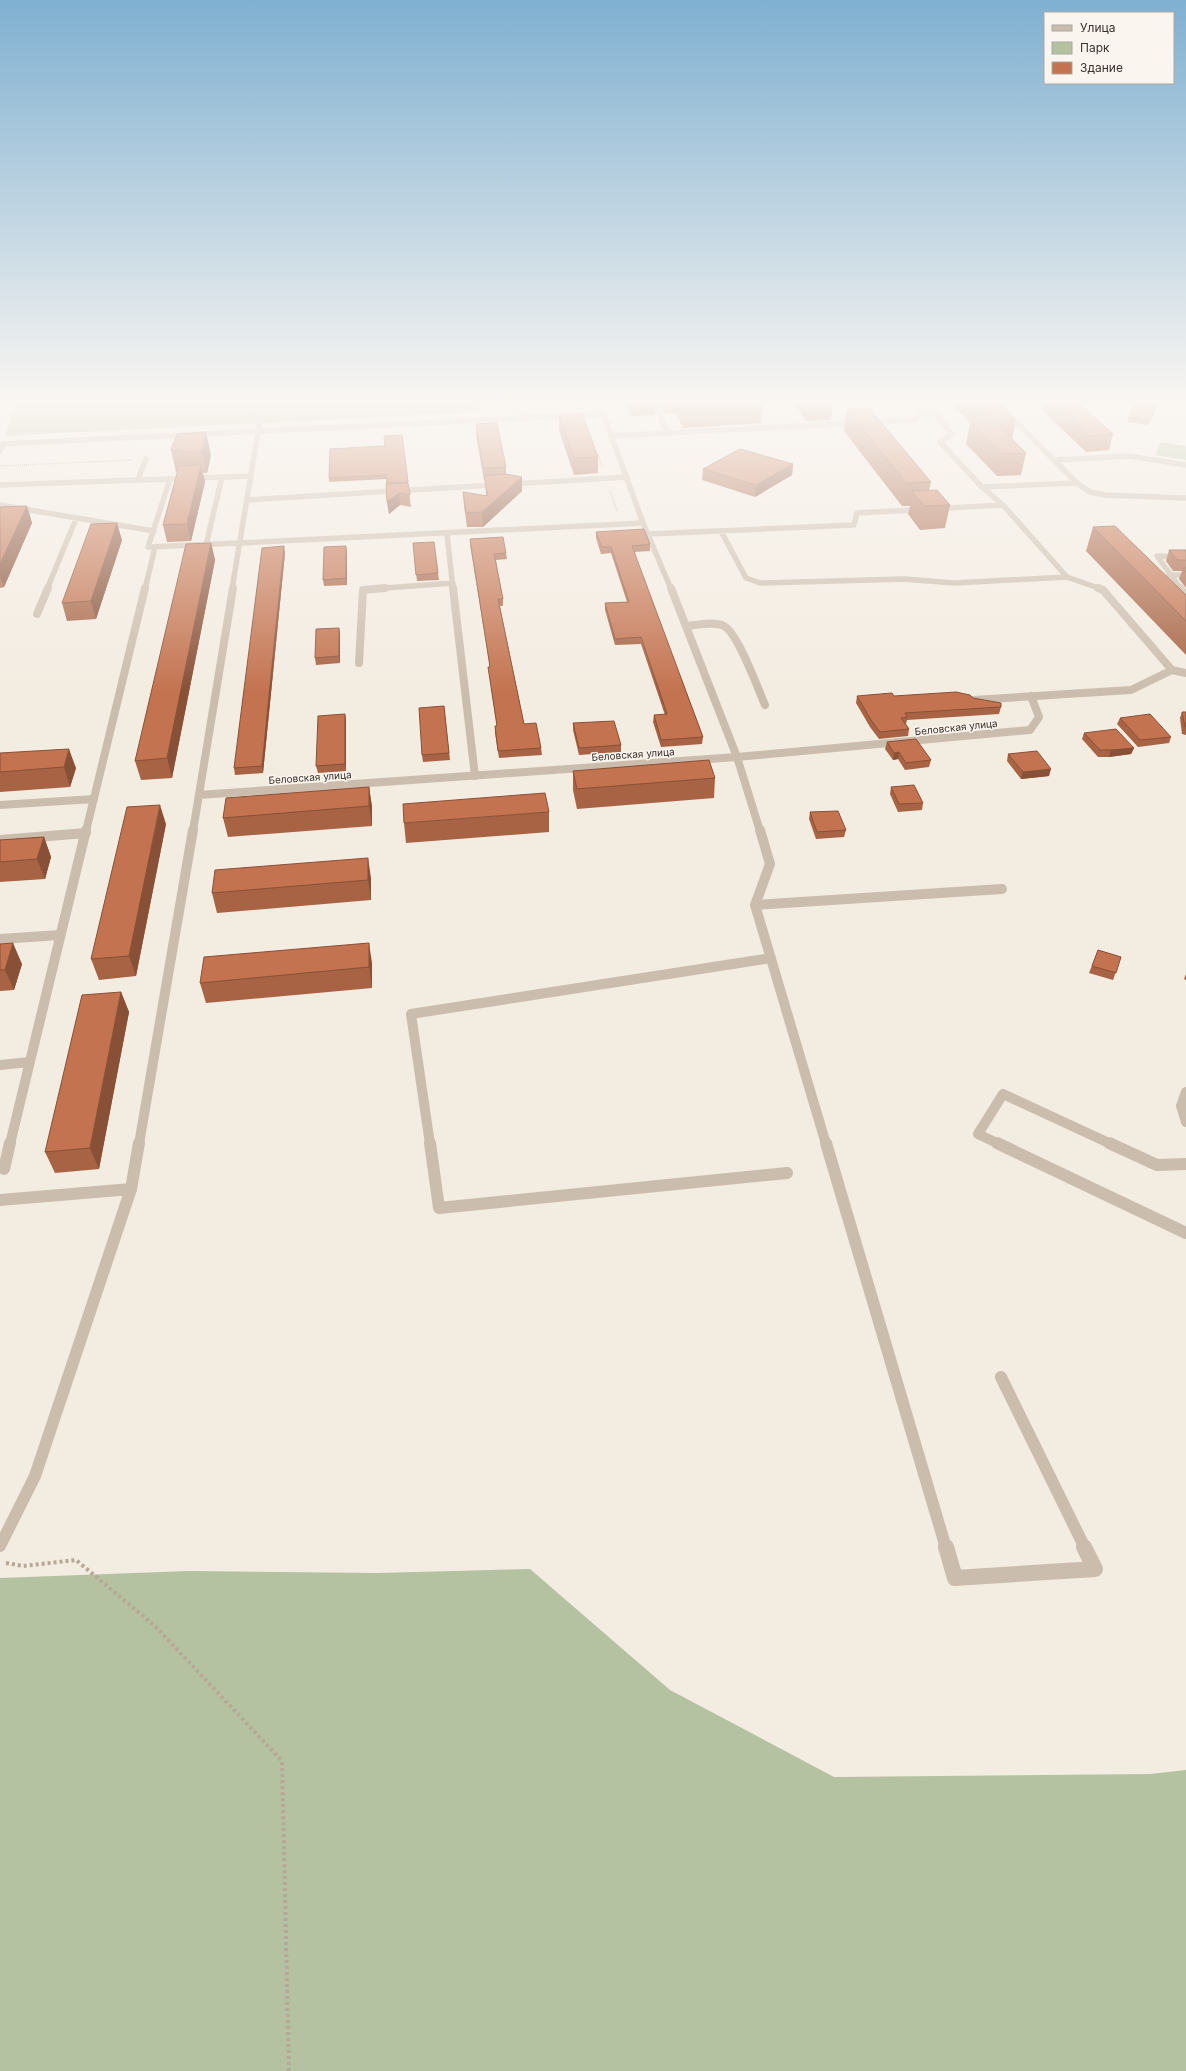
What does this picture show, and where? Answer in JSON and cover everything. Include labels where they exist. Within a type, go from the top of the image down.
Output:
[{"type":"street","points":[[164,499],[148,547],[447,534],[643,523]]},
{"type":"street","points":[[206,545],[217,499]]},
{"type":"street","points":[[0,1546],[35,1476],[131,1189],[199,795],[247,500],[269,499]]},
{"type":"street","points":[[635,499],[643,523],[687,626],[737,757],[770,864],[755,905],[955,1578],[1095,1569],[1002,1377]]},
{"type":"street","points":[[996,499],[1067,577]]},
{"type":"street","points":[[0,505],[76,519],[154,530]]},
{"type":"street","points":[[648,534],[854,525],[857,513],[1003,505]]},
{"type":"street","points":[[37,614],[76,519]]},
{"type":"street","points":[[721,531],[746,578],[760,583],[904,579],[954,583],[1067,577],[1103,590],[1172,670],[1186,673]]},
{"type":"street","points":[[447,534],[475,776]]},
{"type":"street","points":[[4,1169],[155,547]]},
{"type":"street","points":[[1186,557],[1157,556],[1169,575],[1186,595]]},
{"type":"street","points":[[1169,575],[1186,575]]},
{"type":"street","points":[[359,663],[363,590],[453,583]]},
{"type":"street","points":[[687,626],[712,624],[726,627],[729,630],[734,637],[765,705]]},
{"type":"street","points":[[973,700],[1131,690],[1172,670]]},
{"type":"street","name":"Беловская улица","points":[[199,795],[737,757],[1030,730],[1039,717],[1031,696]]},
{"type":"street","points":[[0,805],[94,799]]},
{"type":"street","points":[[0,840],[86,833]]},
{"type":"street","points":[[755,905],[1002,889]]},
{"type":"street","points":[[0,939],[60,935]]},
{"type":"street","points":[[771,958],[411,1014],[439,1208],[786,1173]]},
{"type":"street","points":[[0,1065],[30,1062]]},
{"type":"street","points":[[1186,1092],[1181,1106],[1186,1122]]},
{"type":"street","points":[[1186,1164],[1158,1165],[1003,1094],[978,1134],[1186,1233]]},
{"type":"street","points":[[0,1200],[131,1189]]},
{"type":"path","points":[[613,499],[621,524]]},
{"type":"path","points":[[0,1562],[23,1566],[76,1560],[155,1626],[282,1761],[289,2071]]},
{"type":"green space","points":[[530,1569],[670,1690],[834,1777],[1150,1774],[1186,1770],[1186,2071],[0,2071],[0,1578],[188,1571],[377,1573]]},
{"type":"building","points":[[170,499],[193,499],[187,524],[163,525]]},
{"type":"building","points":[[464,499],[497,499],[482,512],[466,513]]},
{"type":"building","points":[[918,499],[944,499],[950,505],[924,506]]},
{"type":"building","points":[[27,506],[0,564],[0,507]]},
{"type":"building","points":[[117,523],[91,601],[62,603],[91,524]]},
{"type":"building","points":[[1115,526],[1186,595],[1186,621],[1093,527]]},
{"type":"building","points":[[644,529],[650,544],[632,546],[703,737],[661,740],[654,715],[667,714],[641,637],[615,639],[605,603],[629,602],[611,547],[602,547],[596,532]]},
{"type":"building","points":[[503,537],[506,553],[494,554],[503,599],[498,599],[524,724],[536,723],[541,748],[498,751],[495,726],[497,726],[488,667],[490,667],[470,539]]},
{"type":"building","points":[[434,542],[438,573],[416,575],[413,543]]},
{"type":"building","points":[[211,543],[167,758],[135,761],[186,544]]},
{"type":"building","points":[[284,546],[262,766],[234,768],[262,548]]},
{"type":"building","points":[[346,546],[346,578],[323,580],[324,547]]},
{"type":"building","points":[[1169,550],[1186,550],[1186,560],[1177,560]]},
{"type":"building","points":[[339,628],[339,656],[315,658],[316,629]]},
{"type":"building","points":[[956,692],[970,695],[973,698],[1001,703],[1001,707],[905,713],[907,717],[901,718],[909,729],[880,732],[857,696],[892,693],[894,696]]},
{"type":"building","points":[[444,706],[449,753],[422,755],[419,708]]},
{"type":"building","points":[[1182,712],[1186,712],[1186,727],[1185,727]]},
{"type":"building","points":[[345,714],[345,764],[316,766],[318,716]]},
{"type":"building","points":[[1150,714],[1171,737],[1140,740],[1120,718]]},
{"type":"building","points":[[614,721],[621,745],[579,748],[573,723]]},
{"type":"building","points":[[1116,729],[1134,748],[1100,750],[1084,733]]},
{"type":"building","points":[[916,739],[931,760],[906,763],[899,752],[894,753],[887,742]]},
{"type":"building","points":[[69,749],[64,767],[0,772],[0,753]]},
{"type":"building","points":[[1037,751],[1051,769],[1023,772],[1008,754]]},
{"type":"building","points":[[709,760],[715,778],[577,789],[573,771]]},
{"type":"building","points":[[914,785],[923,803],[899,804],[891,787]]},
{"type":"building","points":[[369,787],[369,806],[223,818],[226,798]]},
{"type":"building","points":[[545,793],[549,812],[404,823],[403,804]]},
{"type":"building","points":[[160,805],[129,956],[91,959],[127,807]]},
{"type":"building","points":[[838,811],[846,830],[817,832],[810,812]]},
{"type":"building","points":[[44,837],[37,859],[0,862],[0,840]]},
{"type":"building","points":[[368,858],[368,880],[212,893],[215,870]]},
{"type":"building","points":[[13,943],[5,970],[0,970],[0,944]]},
{"type":"building","points":[[369,943],[369,967],[200,983],[204,957]]},
{"type":"building","points":[[1098,950],[1121,957],[1116,973],[1092,966]]},
{"type":"building","points":[[121,992],[90,1148],[45,1152],[82,995]]}]
